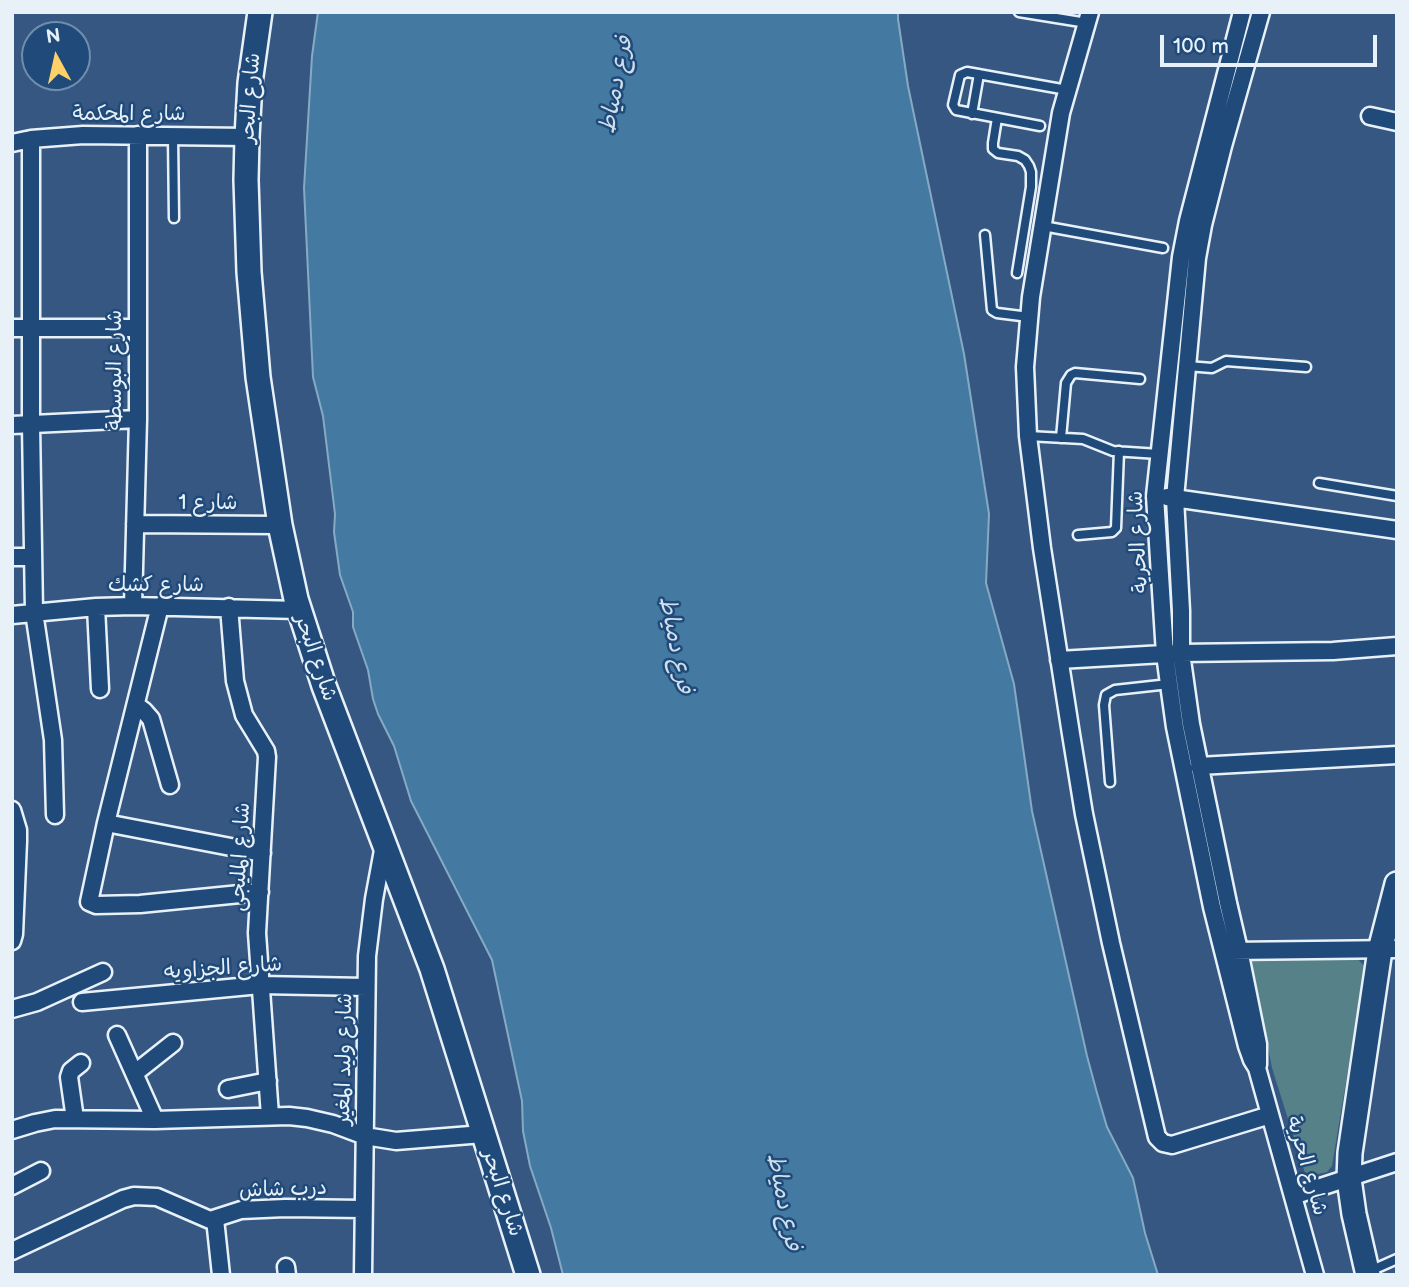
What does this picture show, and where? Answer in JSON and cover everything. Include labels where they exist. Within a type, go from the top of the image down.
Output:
[{"type":"street","name":"شارع البحر","points":[[260,12],[250,83],[247,138],[249,272],[258,377],[280,525],[299,610],[324,685],[432,969],[528,1275]]},
{"type":"street","name":"شارع الحرية","points":[[1242,12],[1188,221],[1186,369],[1175,498],[1181,611],[1169,684],[1199,766],[1240,950],[1258,1044],[1257,1068]]},
{"type":"street","name":"شارع الحرية","points":[[1261,12],[1203,225],[1189,258],[1168,372],[1155,496],[1163,612],[1173,654],[1223,952],[1247,1046],[1257,1068],[1315,1275]]},
{"type":"street","points":[[1089,18],[1061,113],[1029,317],[1025,367],[1028,436],[1059,660],[1087,827],[1111,943],[1157,1137],[1163,1143],[1172,1145],[1270,1115]]},
{"type":"street","points":[[1370,116],[1397,122]]},
{"type":"street","name":"شارع المحكمة","points":[[12,143],[83,135],[247,138]]},
{"type":"street","name":"شارع البوسطة","points":[[133,606],[138,419],[138,135]]},
{"type":"street","points":[[31,139],[34,612],[53,740],[55,814]]},
{"type":"street","points":[[12,328],[138,328]]},
{"type":"street","points":[[1168,372],[1186,369]]},
{"type":"street","points":[[12,425],[138,419]]},
{"type":"street","points":[[1155,496],[1397,530]]},
{"type":"street","name":"شارع 1","points":[[135,524],[280,525]]},
{"type":"street","points":[[12,557],[33,557]]},
{"type":"street","name":"شارع كشك","points":[[12,615],[133,606],[299,610]]},
{"type":"street","points":[[160,606],[106,823],[90,903],[140,904],[260,892]]},
{"type":"street","points":[[96,607],[100,689]]},
{"type":"street","name":"شارع المليجى","points":[[229,607],[235,681],[244,715],[267,751],[257,933],[270,1116]]},
{"type":"street","points":[[1163,612],[1181,611]]},
{"type":"street","points":[[1059,660],[1173,654],[1333,651],[1397,646]]},
{"type":"street","points":[[136,705],[151,719],[170,785]]},
{"type":"street","points":[[1199,766],[1397,755]]},
{"type":"street","points":[[12,942],[18,841],[13,815]]},
{"type":"street","points":[[106,823],[262,853]]},
{"type":"street","name":"شارع وليد المغير","points":[[363,1275],[367,956],[384,845]]},
{"type":"street","points":[[1368,1274],[1354,1214],[1349,1179],[1350,1153],[1388,949],[1397,884]]},
{"type":"street","points":[[1223,952],[1388,949]]},
{"type":"street","points":[[12,1009],[37,1002],[103,972]]},
{"type":"street","name":"شارع الجزاويه","points":[[82,1002],[260,985],[366,986]]},
{"type":"street","points":[[117,1035],[155,1120]]},
{"type":"street","points":[[135,1073],[173,1043]]},
{"type":"street","points":[[75,1119],[69,1077],[71,1071],[81,1063]]},
{"type":"street","points":[[228,1089],[268,1082]]},
{"type":"street","points":[[12,1130],[55,1119],[155,1120],[270,1116],[307,1118],[365,1136],[396,1141],[483,1134]]},
{"type":"street","points":[[1293,1196],[1397,1162]]},
{"type":"street","points":[[12,1186],[41,1171]]},
{"type":"street","name":"درب شاش","points":[[12,1251],[134,1196],[157,1197],[206,1219],[215,1219],[241,1210],[363,1209]]},
{"type":"street","points":[[215,1219],[220,1275]]},
{"type":"lane","points":[[1019,12],[1089,18]]},
{"type":"lane","points":[[1040,126],[958,111],[953,105],[958,77],[964,72],[1068,90]]},
{"type":"lane","points":[[972,114],[979,74]]},
{"type":"lane","points":[[997,118],[993,149],[998,153],[1018,156],[1030,166],[1031,172],[1017,273]]},
{"type":"lane","points":[[173,136],[174,218]]},
{"type":"lane","points":[[1043,226],[1163,248]]},
{"type":"lane","points":[[985,235],[991,307],[997,313],[1029,317]]},
{"type":"lane","points":[[1186,369],[1215,367],[1226,361],[1306,367]]},
{"type":"lane","points":[[1061,438],[1066,383],[1071,375],[1075,373],[1140,379]]},
{"type":"lane","points":[[1028,436],[1083,439],[1108,449],[1159,454]]},
{"type":"lane","points":[[1078,535],[1112,532],[1116,528],[1119,451]]},
{"type":"lane","points":[[1320,483],[1397,496]]},
{"type":"lane","points":[[1110,782],[1104,705],[1106,695],[1115,690],[1169,684]]},
{"type":"lane","points":[[1368,1274],[1397,1259]]},
{"type":"green space","points":[[1251,957],[1357,958],[1365,967],[1332,1166],[1327,1172],[1309,1176],[1305,1173],[1272,1068]]},
{"type":"water","name":"فرع دمياط","points":[[318,12],[898,12],[908,86],[964,354],[989,514],[986,583],[1014,684],[1032,811],[1097,1093],[1107,1127],[1133,1178],[1145,1233],[1158,1275],[563,1275],[551,1228],[530,1166],[523,1131],[522,1101],[492,960],[411,801],[394,746],[373,699],[368,670],[353,627],[353,612],[340,575],[323,416],[313,377],[304,188],[312,56]]}]
